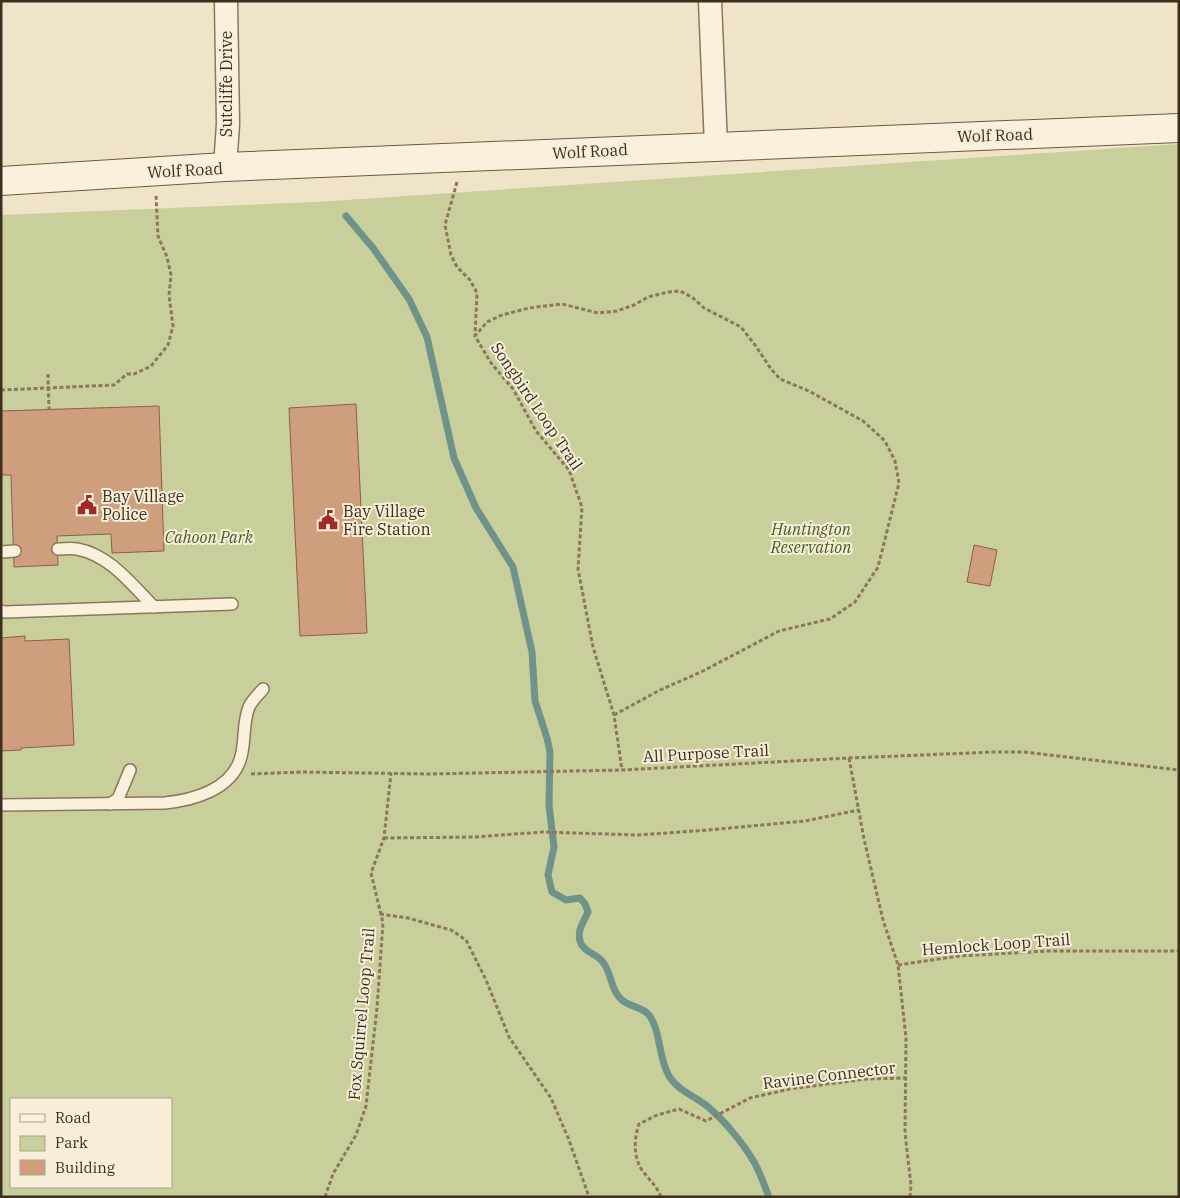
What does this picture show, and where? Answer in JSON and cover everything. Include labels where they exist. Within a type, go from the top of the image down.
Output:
[{"type":"street","name":"Sutcliffe Drive","points":[[225,168],[228,124],[226,1]]},
{"type":"street","points":[[710,1],[716,146]]},
{"type":"street","name":"Wolf Road","points":[[1,181],[225,168],[1179,128]]},
{"type":"lane","points":[[58,550],[76,549],[85,551],[105,561],[117,570],[154,607]]},
{"type":"lane","points":[[1,552],[15,551]]},
{"type":"lane","points":[[1,610],[5,612],[232,604]]},
{"type":"lane","points":[[1,804],[110,804],[182,801],[224,783],[233,774],[241,759],[246,717],[250,705],[263,689]]},
{"type":"lane","points":[[110,804],[118,799],[130,770]]},
{"type":"path","points":[[458,179],[445,225],[451,255],[457,267],[470,280],[477,293],[475,336]]},
{"type":"path","points":[[1,390],[114,385],[126,374],[134,374],[151,366],[168,345],[173,326],[169,295],[171,275],[167,257],[158,236],[156,196]]},
{"type":"path","name":"Songbird Loop Trail","points":[[614,715],[660,690],[704,671],[779,631],[830,618],[855,602],[878,567],[899,483],[895,460],[885,441],[862,421],[809,391],[780,379],[770,369],[755,345],[740,327],[704,308],[692,297],[680,291],[648,297],[634,305],[617,311],[598,313],[562,304],[530,308],[502,315],[487,322],[475,336],[491,363],[513,389],[536,431],[569,470],[582,507],[578,569],[593,647],[614,715],[622,770]]},
{"type":"path","points":[[48,374],[50,410]]},
{"type":"path","name":"All Purpose Trail","points":[[233,774],[301,772],[558,772],[994,752],[1024,752],[1179,770]]},
{"type":"path","points":[[849,758],[883,920],[898,965],[906,1038],[905,1133],[911,1185],[910,1197]]},
{"type":"path","name":"Fox Squirrel Loop Trail","points":[[325,1197],[334,1174],[356,1135],[366,1106],[377,1008],[383,923],[371,874],[384,838],[391,773]]},
{"type":"path","points":[[384,838],[474,837],[543,832],[638,835],[805,821],[859,810]]},
{"type":"path","name":"Fox Squirrel Loop Trail","points":[[380,914],[408,918],[451,930],[466,940],[486,980],[509,1037],[551,1098],[569,1140],[589,1197]]},
{"type":"path","name":"Hemlock Loop Trail","points":[[898,965],[960,956],[1048,951],[1179,951]]},
{"type":"path","name":"Ravine Connector","points":[[661,1197],[657,1188],[642,1170],[635,1152],[635,1136],[639,1124],[657,1115],[679,1109],[706,1121],[750,1098],[790,1088],[866,1079],[905,1078]]},
{"type":"green space","name":"Huntington Reservation","points":[[1179,144],[1179,1197],[1,1197],[1,215],[316,202]]},
{"type":"building","name":"Bay Village Fire Station","points":[[356,404],[367,633],[300,636],[289,408]]},
{"type":"building","name":"Bay Village Police","points":[[159,406],[164,551],[112,553],[111,534],[57,536],[58,565],[14,567],[11,475],[1,475],[1,411]]},
{"type":"building","points":[[974,545],[997,550],[990,586],[967,582]]},
{"type":"building","points":[[25,636],[25,641],[69,639],[74,745],[1,751],[1,638]]},
{"type":"waterway","points":[[346,216],[373,248],[409,299],[427,337],[454,458],[476,508],[513,567],[532,652],[535,701],[550,752],[549,805],[554,847],[548,875],[552,892],[566,900],[580,898],[585,904],[588,912],[580,929],[579,937],[582,945],[605,965],[618,996],[649,1015],[656,1029],[665,1069],[669,1076],[682,1089],[702,1102],[733,1132],[754,1162],[769,1197]]},
{"type":"place","name":"Bay Village Police","points":[[87,505]]},
{"type":"place","name":"Bay Village Fire Station","points":[[328,520]]},
{"type":"park label","name":"Cahoon Park","points":[[209,537]]}]
